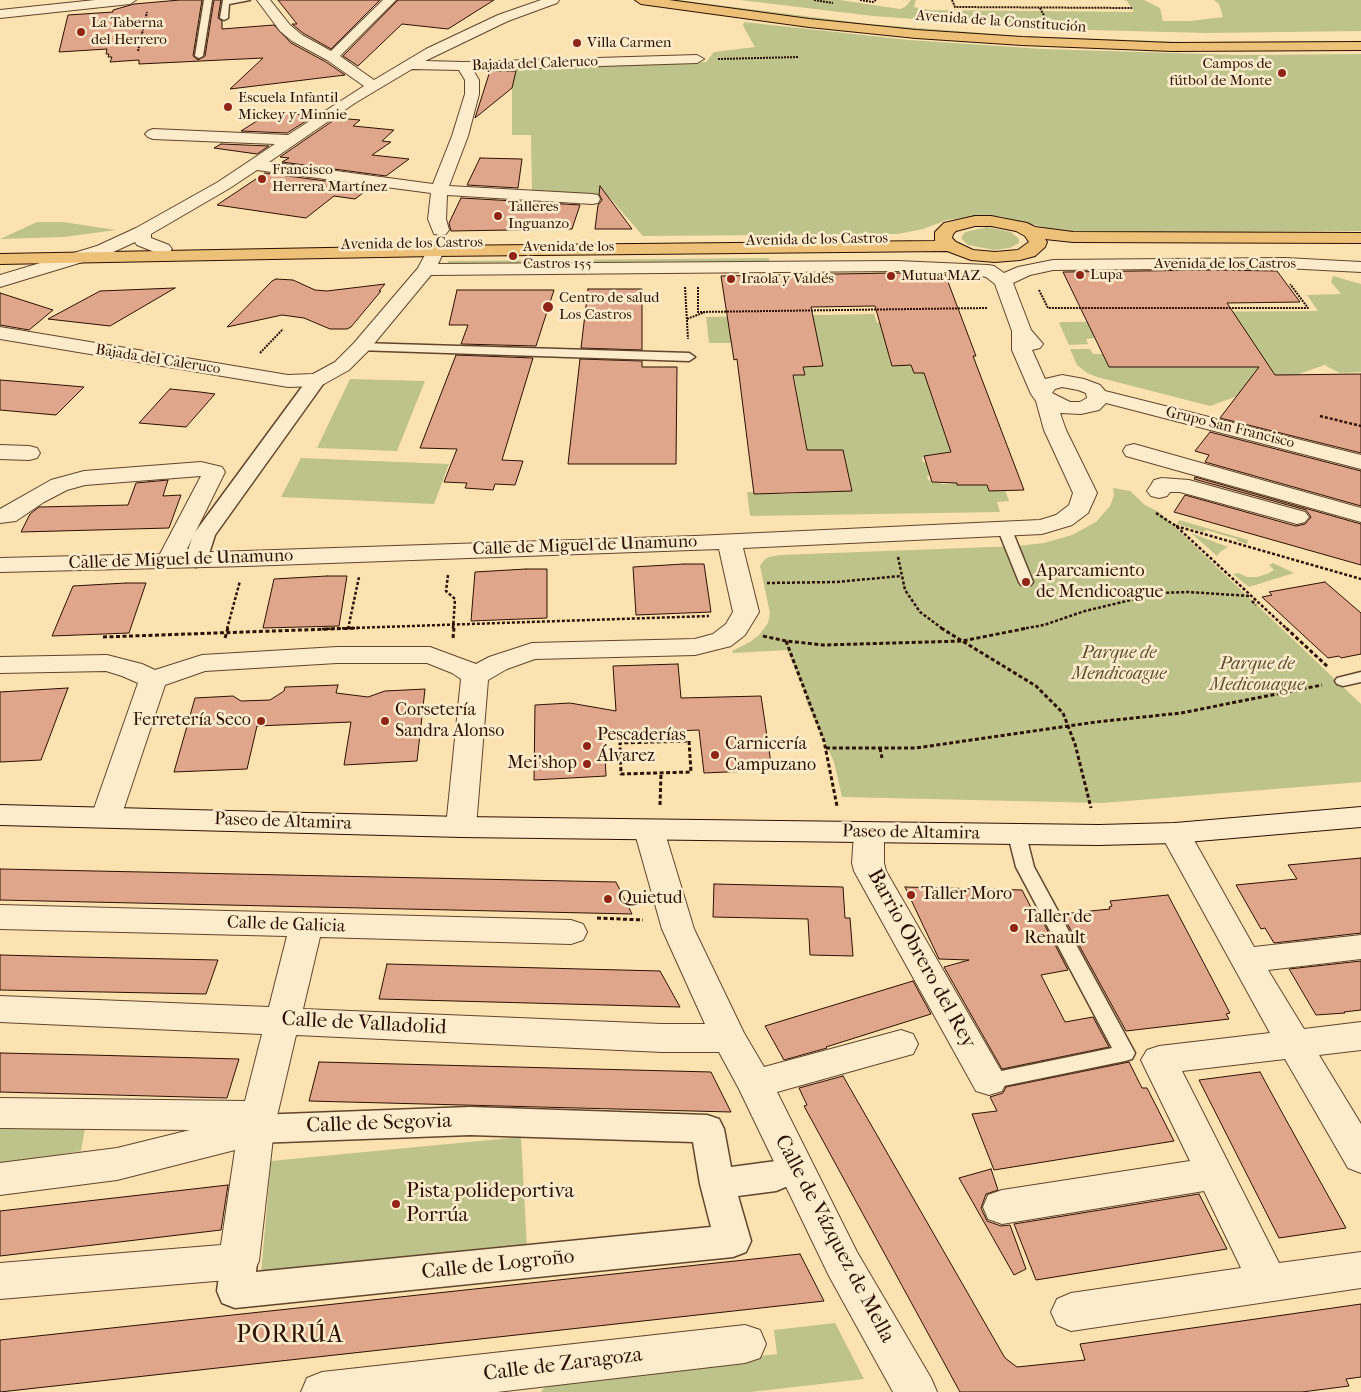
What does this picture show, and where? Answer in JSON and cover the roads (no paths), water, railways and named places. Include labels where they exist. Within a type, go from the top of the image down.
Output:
[{"type":"main road","name":"Avenida de la Constitución","points":[[641,0],[818,24],[1014,41],[1172,47],[1361,46]]},
{"type":"main road","name":"Avenida de la Constitución","points":[[696,0],[863,21],[1017,33],[1167,39],[1361,38]]},
{"type":"main road","points":[[975,221],[1007,223],[1029,245],[995,257],[971,255],[947,239],[956,225],[975,221]]},
{"type":"main road","name":"Avenida de los Castros","points":[[1029,245],[1073,237],[1361,238]]},
{"type":"main road","name":"Avenida de los Castros","points":[[103,250],[436,244],[947,239]]},
{"type":"main road","name":"Avenida de los Castros","points":[[0,252],[68,255],[893,247],[947,239]]},
{"type":"main road","name":"Avenida de los Castros","points":[[1029,245],[1361,245]]},
{"type":"main road","name":"Avenida de los Castros","points":[[0,259],[36,255]]},
{"type":"street","points":[[0,14],[52,4],[130,0]]},
{"type":"street","points":[[263,0],[292,34],[309,46],[332,57],[374,86]]},
{"type":"street","points":[[332,57],[390,0]]},
{"type":"street","name":"Bajada del Caleruco","points":[[68,255],[103,250],[142,232],[224,186],[408,65],[471,32],[553,0]]},
{"type":"street","name":"Bajada del Caleruco","points":[[408,65],[464,66],[697,60]]},
{"type":"street","name":"Bajada del Caleruco","points":[[440,230],[437,208],[440,188],[460,136],[472,94],[472,80],[464,66]]},
{"type":"street","points":[[153,134],[293,140]]},
{"type":"street","points":[[255,166],[481,194],[592,199]]},
{"type":"street","points":[[142,232],[143,241],[163,250]]},
{"type":"street","name":"Bajada del Caleruco","points":[[8,278],[68,255],[142,232]]},
{"type":"street","points":[[1000,280],[1029,245]]},
{"type":"street","points":[[1254,245],[1361,279]]},
{"type":"street","name":"Avenida de los Castros","points":[[893,247],[897,266]]},
{"type":"street","name":"Bajada del Caleruco","points":[[196,560],[204,535],[317,380],[342,366],[360,347],[426,270],[435,251]]},
{"type":"street","name":"Bajada del Caleruco","points":[[8,278],[31,267],[36,255]]},
{"type":"street","name":"Calle de Miguel de Unamuno","points":[[971,255],[1000,280],[1022,331],[1053,369]]},
{"type":"street","name":"Avenida de los Castros","points":[[426,270],[897,266],[968,268],[1000,280],[1024,271],[1053,265],[1274,263],[1361,266]]},
{"type":"street","name":"Calle de Miguel de Unamuno","points":[[0,565],[246,559],[894,535],[1042,527],[1064,520],[1080,508],[1085,493],[1055,430],[1044,397],[1022,350],[1022,331]]},
{"type":"street","name":"Bajada del Caleruco","points":[[0,333],[288,381],[317,380]]},
{"type":"street","points":[[1053,369],[1048,384],[1042,388],[1044,397],[1056,405],[1081,408]]},
{"type":"street","name":"Grupo San Francisco","points":[[1053,369],[1093,389],[1098,395],[1361,462]]},
{"type":"street","points":[[1055,430],[1081,408],[1097,401],[1098,395]]},
{"type":"street","points":[[1134,450],[1361,515]]},
{"type":"street","points":[[0,452],[29,453]]},
{"type":"street","points":[[0,516],[8,516],[36,497],[59,485],[84,478],[201,469],[214,472],[169,561]]},
{"type":"street","points":[[1159,491],[1162,485],[1181,485],[1361,534]]},
{"type":"street","points":[[475,676],[498,663],[532,652],[695,647],[722,640],[740,622],[746,612],[729,541]]},
{"type":"street","points":[[0,665],[65,662],[107,663],[132,670],[153,680],[202,663],[342,656],[430,655],[462,667],[475,676]]},
{"type":"street","points":[[461,827],[475,676]]},
{"type":"street","points":[[106,817],[153,680]]},
{"type":"street","name":"Paseo de Altamira","points":[[0,814],[461,827],[1098,836],[1175,833],[1361,817]]},
{"type":"street","name":"Calle de Vázquez de Mella","points":[[648,830],[678,929],[729,1038],[755,1084],[844,1264],[916,1392]]},
{"type":"street","name":"Barrio Obrero del Rey","points":[[856,833],[870,871],[989,1081]]},
{"type":"street","points":[[1175,833],[1245,960],[1359,1152]]},
{"type":"street","name":"Calle de Galicia","points":[[0,917],[571,932]]},
{"type":"street","name":"Calle de Logroño","points":[[306,926],[258,1123],[235,1291],[733,1241],[717,1184]]},
{"type":"street","points":[[1245,960],[1361,947]]},
{"type":"street","name":"Calle de Valladolid","points":[[0,1009],[652,1037],[729,1038]]},
{"type":"street","points":[[1268,1282],[1159,1060],[1361,1036]]},
{"type":"street","points":[[755,1084],[901,1044]]},
{"type":"street","name":"Calle de Segovia","points":[[0,1113],[258,1123],[470,1121],[707,1129],[717,1184]]},
{"type":"street","name":"Calle de Segovia","points":[[0,1179],[117,1164],[258,1123]]},
{"type":"street","points":[[1002,1207],[1214,1173]]},
{"type":"street","points":[[717,1184],[776,1176]]},
{"type":"street","points":[[0,1281],[239,1261]]},
{"type":"street","points":[[1071,1312],[1361,1270]]},
{"type":"street","name":"Calle de Zaragoza","points":[[322,1392],[485,1383],[745,1344]]},
{"type":"lane","points":[[199,56],[208,0]]},
{"type":"lane","points":[[224,18],[226,2],[246,0]]},
{"type":"lane","points":[[360,347],[689,357]]},
{"type":"lane","points":[[1004,530],[1026,582]]},
{"type":"lane","points":[[1343,681],[1361,677]]},
{"type":"lane","points":[[989,1081],[1125,1053],[1025,867],[1017,835]]},
{"type":"place","name":"La Taberna del Herrero","points":[[81,32]]},
{"type":"place","name":"Villa Carmen","points":[[577,43]]},
{"type":"place","name":"Campos de fútbol de Monte","points":[[1282,73]]},
{"type":"place","name":"Escuela Infantil Mickey y Minnie","points":[[228,107]]},
{"type":"place","name":"Francisco Herrera Martínez","points":[[262,179]]},
{"type":"place","name":"Talleres Inguanzo","points":[[498,216]]},
{"type":"place","name":"Avenida de los Castros 155","points":[[513,256]]},
{"type":"place","name":"Lupa","points":[[1080,275]]},
{"type":"place","name":"Mutua MAZ","points":[[891,276]]},
{"type":"place","name":"Iraola y Valdés","points":[[731,279]]},
{"type":"place","name":"Centro de salud Los Castros","points":[[548,307]]},
{"type":"place","name":"Aparcamiento de Mendicoague","points":[[1026,582]]},
{"type":"place","name":"Ferretería Seco","points":[[261,721]]},
{"type":"place","name":"Corsetería Sandra Alonso","points":[[385,721]]},
{"type":"place","name":"Pescaderías Álvarez","points":[[587,746]]},
{"type":"place","name":"Carnicería Campuzano","points":[[715,755]]},
{"type":"place","name":"Mei'shop","points":[[587,764]]},
{"type":"place","name":"Taller Moro","points":[[911,895]]},
{"type":"place","name":"Quietud","points":[[608,899]]},
{"type":"place","name":"Taller de Renault","points":[[1014,928]]},
{"type":"place","name":"Pista polideportiva Porrúa","points":[[396,1204]]},
{"type":"district","name":"PORRÚA","points":[[290,1336]]},
{"type":"park label","name":"Parque de Mendicoague","points":[[1119,664]]},
{"type":"park label","name":"Parque de Medicouague","points":[[1257,675]]}]
